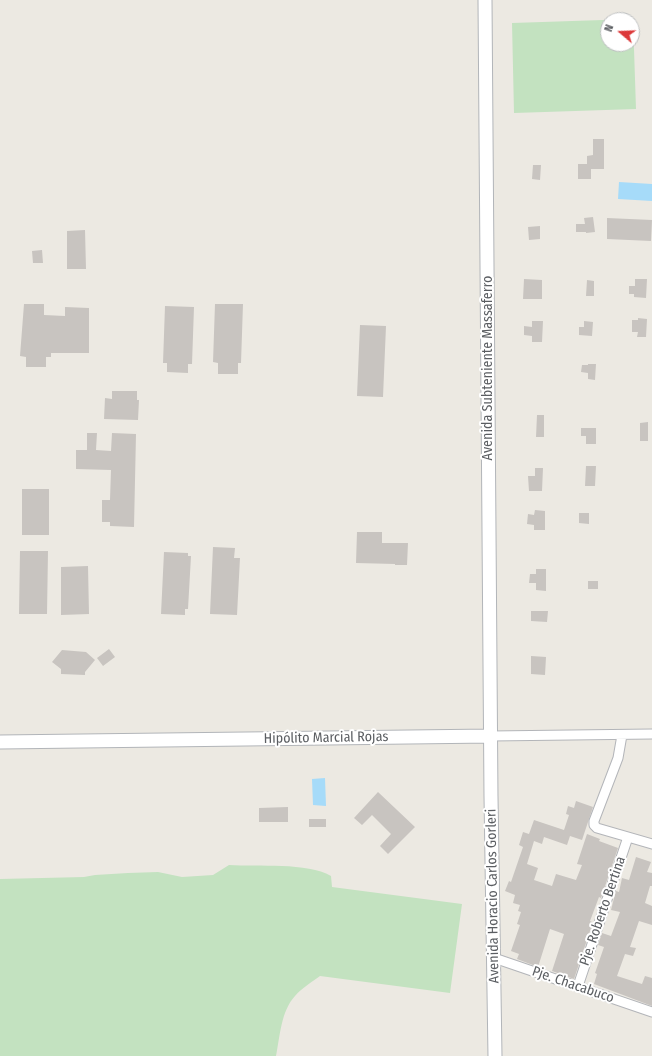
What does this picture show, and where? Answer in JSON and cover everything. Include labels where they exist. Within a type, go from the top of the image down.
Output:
[{"type":"main road","name":"Avenida Subteniente Massaferro","points":[[485,0],[491,736]]},
{"type":"main road","name":"Hipólito Marcial Rojas","points":[[0,742],[491,736]]},
{"type":"main road","name":"Avenida Horacio Carlos Gorleri","points":[[491,736],[495,1056]]},
{"type":"street","points":[[622,734],[618,758],[594,825],[597,828],[652,844]]},
{"type":"street","name":"Hipólito Marcial Rojas","points":[[491,736],[652,734]]},
{"type":"street","name":"Pje. Roberto Bertina","points":[[578,986],[628,837]]},
{"type":"street","name":"Pje. Chacabuco","points":[[494,958],[652,1012]]},
{"type":"green space","points":[[600,20],[600,52],[634,52],[636,109],[514,113],[512,23]]},
{"type":"green space","points":[[229,865],[282,866],[309,869],[331,876],[332,887],[462,904],[450,993],[320,976],[301,990],[290,1002],[284,1016],[276,1056],[0,1056],[0,879],[84,877],[95,875],[158,872],[182,877],[213,875]]},
{"type":"water","points":[[619,182],[652,184],[652,201],[618,199]]},
{"type":"water","points":[[325,778],[326,806],[313,805],[312,779]]},
{"type":"building","points":[[593,139],[604,139],[604,169],[591,169],[591,179],[578,179],[578,164],[587,164],[587,156],[593,155]]},
{"type":"building","points":[[533,165],[541,165],[540,180],[532,179]]},
{"type":"building","points":[[593,217],[595,232],[576,232],[576,224],[585,224],[584,218]]},
{"type":"building","points":[[607,218],[652,220],[651,241],[607,239]]},
{"type":"building","points":[[540,226],[540,239],[529,240],[528,227]]},
{"type":"building","points":[[85,230],[86,269],[67,269],[67,231]]},
{"type":"building","points":[[42,250],[43,263],[33,263],[32,251]]},
{"type":"building","points":[[524,279],[542,280],[542,299],[523,299]]},
{"type":"building","points":[[635,279],[647,279],[646,298],[634,297],[634,294],[629,294],[629,286],[635,286]]},
{"type":"building","points":[[587,280],[594,281],[594,296],[586,296]]},
{"type":"building","points":[[24,304],[44,304],[44,315],[65,316],[65,307],[89,308],[89,353],[51,353],[51,357],[46,357],[46,367],[26,367],[26,357],[20,356]]},
{"type":"building","points":[[215,304],[243,304],[241,363],[238,363],[238,374],[218,374],[218,363],[213,362]]},
{"type":"building","points":[[165,306],[194,307],[192,364],[188,364],[188,373],[167,372],[167,363],[163,363]]},
{"type":"building","points":[[638,318],[647,319],[646,337],[637,337],[638,332],[632,332],[632,320],[638,320]]},
{"type":"building","points":[[532,321],[543,321],[542,342],[532,342],[532,336],[524,335],[524,326],[532,327]]},
{"type":"building","points":[[584,321],[593,322],[592,336],[579,335],[579,327],[584,327]]},
{"type":"building","points":[[360,325],[386,326],[383,397],[357,396]]},
{"type":"building","points":[[596,364],[595,380],[588,379],[588,373],[581,372],[582,365]]},
{"type":"building","points":[[112,391],[137,391],[137,400],[139,400],[138,420],[104,419],[105,398],[112,399]]},
{"type":"building","points":[[537,415],[544,415],[544,437],[536,437]]},
{"type":"building","points":[[648,422],[648,441],[640,441],[640,423]]},
{"type":"building","points":[[581,428],[596,428],[596,444],[586,444],[586,436],[581,436]]},
{"type":"building","points":[[87,433],[97,433],[96,450],[111,451],[112,433],[136,434],[134,527],[110,526],[110,522],[102,522],[102,500],[110,500],[111,470],[76,469],[76,450],[87,450]]},
{"type":"building","points":[[586,466],[596,466],[595,486],[585,486]]},
{"type":"building","points":[[535,468],[543,468],[542,491],[529,491],[528,476],[535,476]]},
{"type":"building","points":[[22,489],[49,489],[49,535],[22,535]]},
{"type":"building","points":[[535,510],[545,511],[545,530],[534,530],[534,525],[527,524],[528,514],[534,515]]},
{"type":"building","points":[[579,513],[589,513],[589,524],[579,523]]},
{"type":"building","points":[[357,532],[382,532],[382,543],[408,543],[407,565],[356,563]]},
{"type":"building","points":[[213,547],[235,548],[234,558],[240,558],[237,615],[210,614]]},
{"type":"building","points":[[20,551],[48,551],[47,614],[19,614]]},
{"type":"building","points":[[164,552],[188,553],[188,556],[191,556],[188,609],[185,609],[185,615],[161,614]]},
{"type":"building","points":[[88,566],[89,614],[61,615],[61,567]]},
{"type":"building","points":[[536,569],[546,569],[546,591],[536,590],[536,583],[529,583],[530,574],[536,574]]},
{"type":"building","points":[[588,581],[598,581],[598,589],[588,589]]},
{"type":"building","points":[[531,611],[548,611],[547,622],[531,621]]},
{"type":"building","points":[[109,649],[115,657],[103,666],[97,658]]},
{"type":"building","points":[[62,650],[86,652],[95,660],[85,672],[85,675],[61,674],[61,669],[52,662]]},
{"type":"building","points":[[531,656],[546,657],[545,675],[531,674]]},
{"type":"building","points":[[378,792],[415,827],[388,854],[380,846],[391,834],[372,815],[362,825],[354,818]]},
{"type":"building","points":[[576,801],[593,807],[582,840],[570,836],[567,845],[544,837],[542,844],[534,841],[527,864],[538,868],[534,880],[552,886],[556,874],[576,880],[582,865],[577,864],[587,834],[600,839],[599,841],[618,848],[601,898],[599,897],[590,921],[592,922],[591,928],[574,979],[552,971],[564,934],[550,929],[538,967],[517,959],[519,954],[511,951],[520,925],[517,924],[521,912],[518,911],[520,905],[513,903],[515,895],[505,891],[509,881],[511,882],[523,847],[519,845],[523,832],[529,834],[534,820],[564,830],[569,815],[566,814],[568,806],[574,808]]},
{"type":"building","points":[[288,807],[288,822],[259,822],[259,808]]},
{"type":"building","points":[[309,819],[326,819],[326,827],[309,827]]},
{"type":"building","points":[[636,857],[651,862],[647,872],[652,873],[652,886],[650,886],[645,903],[652,906],[652,925],[639,921],[630,947],[636,948],[633,956],[625,954],[617,976],[642,984],[645,976],[652,978],[652,1006],[594,984],[597,974],[595,973],[604,947],[598,945],[602,933],[611,936],[620,912],[611,910],[616,891],[619,892],[622,878],[629,880]]}]
